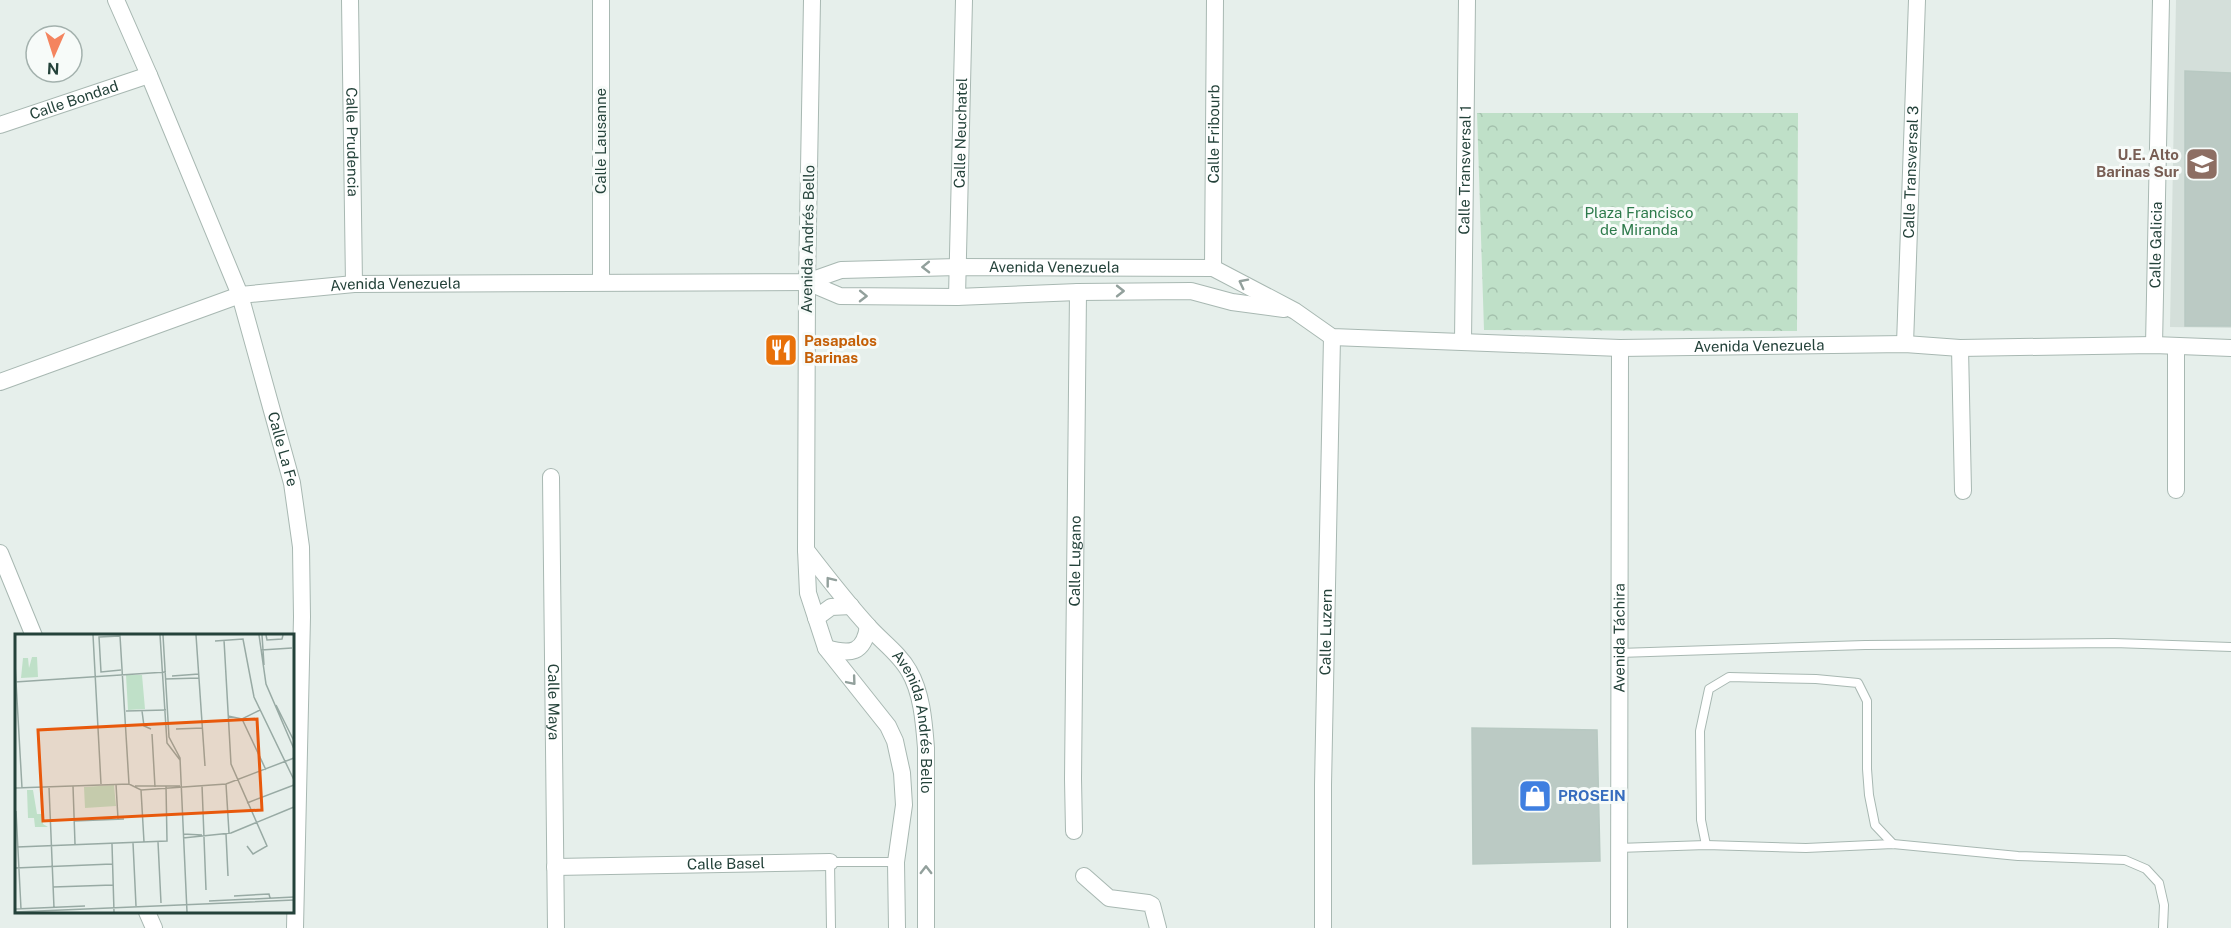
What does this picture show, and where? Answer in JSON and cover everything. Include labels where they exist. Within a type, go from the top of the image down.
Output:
[{"type":"street","name":"Calle La Fe","points":[[116,0],[240,295],[292,483],[301,547],[302,617],[295,928]]},
{"type":"street","name":"Calle Prudencia","points":[[350,0],[354,284]]},
{"type":"street","name":"Calle Lausanne","points":[[601,282],[602,0]]},
{"type":"street","name":"Avenida Andrés Bello","points":[[812,0],[807,282],[806,550],[808,592],[826,648],[888,726],[895,741],[902,773],[904,805],[896,862],[897,928]]},
{"type":"street","name":"Calle Neuchatel","points":[[957,297],[964,0]]},
{"type":"street","name":"Calle Fribourb","points":[[1214,268],[1215,0]]},
{"type":"street","name":"Calle Transversal 1","points":[[1463,341],[1467,0]]},
{"type":"street","name":"Calle Transversal 3","points":[[1905,344],[1917,0]]},
{"type":"street","name":"Calle Galicia","points":[[2154,345],[2161,0]]},
{"type":"street","name":"Calle Bondad","points":[[0,125],[149,75]]},
{"type":"street","name":"Avenida Venezuela","points":[[0,382],[240,295],[354,284],[807,282],[841,270],[958,267],[1214,268],[1294,311],[1332,337],[1620,348],[1905,344],[1960,348],[2154,345],[2231,348]]},
{"type":"street","name":"Avenida Venezuela","points":[[807,282],[840,296],[957,297],[1078,292],[1191,291],[1232,302],[1294,311]]},
{"type":"street","name":"Calle Lugano","points":[[1074,831],[1078,292]]},
{"type":"street","name":"Calle Luzern","points":[[1323,928],[1323,773],[1332,337]]},
{"type":"street","points":[[2176,346],[2176,490]]},
{"type":"street","name":"Avenida Táchira","points":[[1618,928],[1620,348]]},
{"type":"street","points":[[1960,348],[1963,491]]},
{"type":"street","name":"Calle Maya","points":[[551,477],[556,928]]},
{"type":"street","name":"Avenida Andrés Bello","points":[[806,550],[868,626],[908,669],[919,698],[924,726],[927,772],[926,928]]},
{"type":"street","points":[[0,553],[33,634]]},
{"type":"street","points":[[816,618],[831,607],[851,606]]},
{"type":"street","points":[[826,648],[844,652],[856,650],[864,643],[868,626]]},
{"type":"street","name":"Calle Basel","points":[[555,867],[830,862]]},
{"type":"street","points":[[1084,876],[1109,898],[1148,903],[1152,906],[1158,928]]},
{"type":"street","points":[[147,913],[154,928]]},
{"type":"lane","points":[[1619,653],[1865,645],[2114,643],[2231,647]]},
{"type":"lane","points":[[1706,845],[1701,820],[1700,731],[1709,689],[1729,677],[1816,679],[1858,683],[1867,701],[1867,769],[1875,825],[1893,844]]},
{"type":"lane","points":[[1618,848],[1706,845],[1806,848],[1893,844],[2018,856],[2125,860],[2146,869],[2159,883],[2164,905],[2163,928]]},
{"type":"lane","points":[[830,862],[831,928]]},
{"type":"lane","name":"Calle Basel","points":[[830,862],[896,862]]},
{"type":"shaded area","name":"U.E. Alto Barinas Sur","points":[[2176,0],[2231,0],[2231,328],[2170,327]]},
{"type":"green space","name":"Plaza Francisco de Miranda","points":[[1477,113],[1798,113],[1797,331],[1484,330]]},
{"type":"building","name":"U.E. Alto Barinas Sur","points":[[2185,71],[2231,73],[2231,326],[2185,326]]},
{"type":"building","name":"PROSEIN","points":[[1472,728],[1597,730],[1600,861],[1473,864]]},
{"type":"place","name":"U.E. Alto Barinas Sur","points":[[2202,164]]},
{"type":"place","name":"Pasapalos Barinas","points":[[781,350]]},
{"type":"place","name":"PROSEIN","points":[[1535,796]]}]
